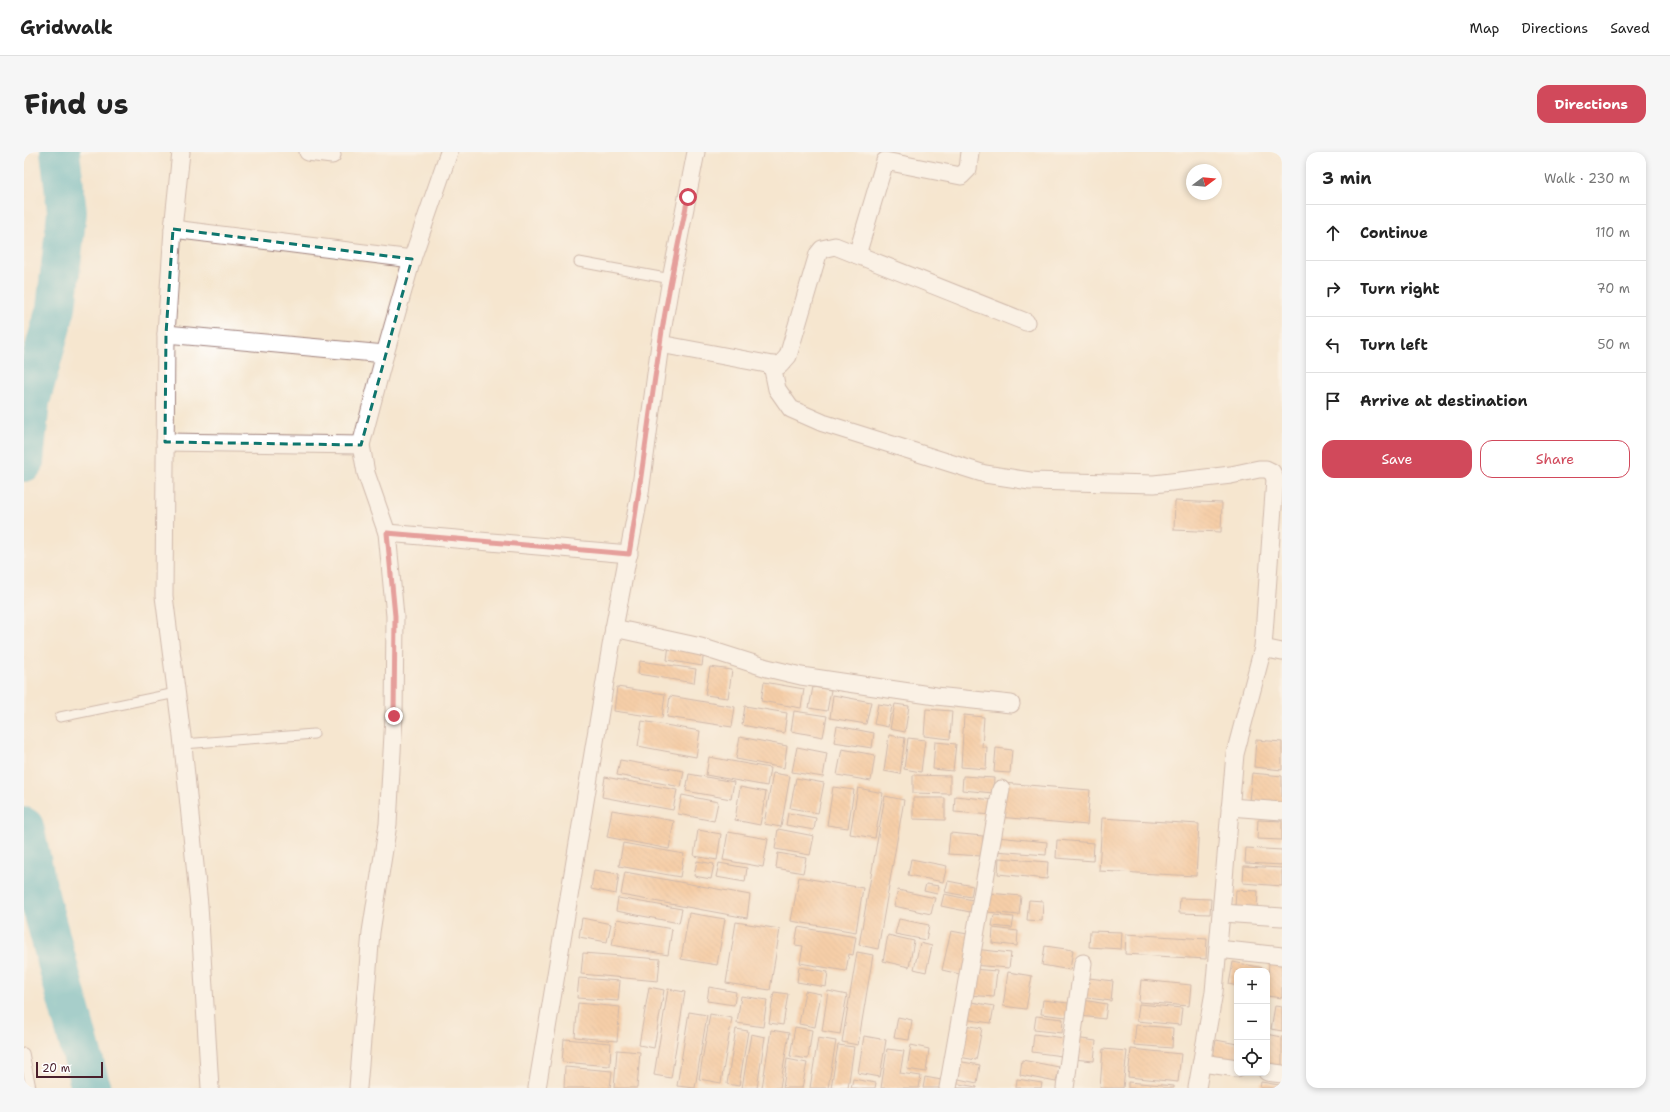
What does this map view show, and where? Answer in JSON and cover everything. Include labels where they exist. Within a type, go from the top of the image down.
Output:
[{"type":"street","points":[[181,152],[173,229],[166,334],[164,596],[183,744],[199,905],[210,1088]]},
{"type":"street","points":[[308,152],[332,155]]},
{"type":"street","points":[[358,1088],[371,932],[388,824],[394,716],[395,616],[387,533],[366,473],[361,445],[384,354],[412,259],[449,152]]},
{"type":"street","points":[[537,1088],[614,628],[640,493],[660,344],[671,279],[696,152]]},
{"type":"street","points":[[857,255],[885,161],[961,176],[968,169],[970,152]]},
{"type":"street","points":[[173,229],[412,259]]},
{"type":"street","points":[[660,344],[772,365],[780,365],[788,356],[818,254],[822,249],[835,246],[1026,322]]},
{"type":"street","points":[[166,334],[384,354]]},
{"type":"street","points":[[772,365],[777,389],[790,409],[822,423],[985,474],[1030,481],[1154,484],[1231,475],[1258,469],[1266,469],[1272,472],[1275,479],[1263,648],[1235,754],[1214,992],[1197,1088]]},
{"type":"street","points":[[165,442],[361,445]]},
{"type":"street","points":[[387,533],[629,554]]},
{"type":"street","points":[[614,628],[701,647],[766,668],[801,676],[936,696],[1011,704]]},
{"type":"street","points":[[1263,648],[1282,652]]},
{"type":"street","points":[[948,1088],[1001,789]]},
{"type":"street","points":[[1230,807],[1282,810]]},
{"type":"street","points":[[1222,913],[1282,917]]},
{"type":"street","points":[[1218,949],[1282,956]]},
{"type":"street","points":[[1065,1088],[1083,963]]},
{"type":"street","points":[[1202,1063],[1234,1068]]},
{"type":"street","points":[[1270,1072],[1282,1074]]},
{"type":"lane","points":[[579,262],[671,279]]},
{"type":"lane","points":[[60,717],[176,693]]},
{"type":"lane","points":[[183,744],[314,734]]},
{"type":"lane","points":[[24,1053],[31,1088]]},
{"type":"highlighted area","points":[[173,229],[412,259],[361,445],[165,442],[166,334]]},
{"type":"building","points":[[1175,501],[1222,503],[1221,532],[1174,530]]},
{"type":"building","points":[[669,645],[704,650],[702,666],[667,660]]},
{"type":"building","points":[[640,661],[696,669],[694,683],[638,674]]},
{"type":"building","points":[[710,667],[732,670],[728,698],[705,695]]},
{"type":"building","points":[[764,682],[804,689],[801,708],[761,701]]},
{"type":"building","points":[[617,687],[665,694],[662,718],[614,711]]},
{"type":"building","points":[[813,687],[831,690],[827,711],[809,708]]},
{"type":"building","points":[[833,695],[871,702],[866,724],[830,718]]},
{"type":"building","points":[[670,696],[735,707],[732,727],[667,717]]},
{"type":"building","points":[[878,704],[892,706],[888,727],[874,724]]},
{"type":"building","points":[[895,704],[909,706],[905,732],[890,729]]},
{"type":"building","points":[[745,706],[787,713],[784,733],[742,725]]},
{"type":"building","points":[[926,709],[952,711],[950,739],[924,736]]},
{"type":"building","points":[[794,711],[827,716],[823,737],[791,731]]},
{"type":"building","points":[[964,715],[984,717],[982,747],[987,747],[986,769],[961,767]]},
{"type":"building","points":[[642,721],[700,731],[696,757],[638,746]]},
{"type":"building","points":[[837,726],[874,733],[872,748],[834,742]]},
{"type":"building","points":[[889,735],[905,738],[900,774],[884,771]]},
{"type":"building","points":[[740,737],[787,746],[784,768],[736,759]]},
{"type":"building","points":[[908,738],[925,740],[921,772],[904,769]]},
{"type":"building","points":[[1256,740],[1282,742],[1282,770],[1254,767]]},
{"type":"building","points":[[935,742],[956,744],[953,771],[933,769]]},
{"type":"building","points":[[797,747],[827,753],[823,777],[792,772]]},
{"type":"building","points":[[996,748],[1012,750],[1010,773],[994,772]]},
{"type":"building","points":[[842,749],[875,755],[871,781],[837,775]]},
{"type":"building","points":[[709,757],[770,768],[767,786],[706,775]]},
{"type":"building","points":[[620,760],[684,771],[681,787],[617,775]]},
{"type":"building","points":[[773,773],[790,776],[781,827],[764,824]]},
{"type":"building","points":[[1252,773],[1282,776],[1282,804],[1249,801]]},
{"type":"building","points":[[689,774],[734,782],[731,799],[686,791]]},
{"type":"building","points":[[913,775],[950,776],[950,794],[913,793]]},
{"type":"building","points":[[963,776],[994,778],[993,793],[962,790]]},
{"type":"building","points":[[605,777],[677,790],[673,810],[602,797]]},
{"type":"building","points":[[796,778],[824,783],[818,813],[790,808]]},
{"type":"building","points":[[1002,783],[1090,790],[1087,825],[999,817]]},
{"type":"building","points":[[740,787],[766,792],[760,825],[735,820]]},
{"type":"building","points":[[833,787],[854,790],[848,828],[827,825]]},
{"type":"building","points":[[858,788],[883,793],[875,838],[850,834]]},
{"type":"building","points":[[682,795],[718,802],[714,821],[678,814]]},
{"type":"building","points":[[885,796],[904,800],[878,949],[859,945]]},
{"type":"building","points":[[955,796],[994,800],[993,815],[954,812]]},
{"type":"building","points":[[913,798],[945,798],[945,820],[913,819]]},
{"type":"building","points":[[612,810],[674,821],[669,849],[607,837]]},
{"type":"building","points":[[788,813],[816,818],[814,830],[786,825]]},
{"type":"building","points":[[1102,818],[1199,824],[1196,876],[1099,871]]},
{"type":"building","points":[[1258,820],[1282,821],[1282,840],[1257,839]]},
{"type":"building","points":[[778,829],[814,836],[810,855],[775,849]]},
{"type":"building","points":[[698,830],[721,834],[717,860],[694,856]]},
{"type":"building","points":[[728,832],[768,839],[763,867],[723,860]]},
{"type":"building","points":[[950,833],[983,836],[982,856],[948,854]]},
{"type":"building","points":[[997,837],[1047,842],[1046,855],[995,851]]},
{"type":"building","points":[[1057,840],[1094,843],[1093,861],[1056,858]]},
{"type":"building","points":[[623,843],[684,854],[680,877],[619,866]]},
{"type":"building","points":[[1246,848],[1282,850],[1282,865],[1245,863]]},
{"type":"building","points":[[778,853],[806,858],[803,873],[776,868]]},
{"type":"building","points":[[999,858],[1048,862],[1047,879],[998,874]]},
{"type":"building","points":[[911,859],[947,866],[943,882],[908,875]]},
{"type":"building","points":[[697,861],[714,864],[711,879],[694,876]]},
{"type":"building","points":[[719,863],[747,868],[745,882],[716,877]]},
{"type":"building","points":[[1244,866],[1282,868],[1282,886],[1243,883]]},
{"type":"building","points":[[594,870],[619,874],[616,894],[591,889]]},
{"type":"building","points":[[625,872],[750,895],[747,918],[621,895]]},
{"type":"building","points":[[799,877],[863,888],[856,932],[791,921]]},
{"type":"building","points":[[948,881],[973,886],[971,897],[945,892]]},
{"type":"building","points":[[926,884],[939,886],[937,894],[924,891]]},
{"type":"building","points":[[898,890],[935,898],[931,914],[894,906]]},
{"type":"building","points":[[1236,890],[1258,891],[1257,909],[1235,908]]},
{"type":"building","points":[[989,893],[1021,896],[1019,915],[987,912]]},
{"type":"building","points":[[944,894],[973,900],[970,912],[941,906]]},
{"type":"building","points":[[618,898],[682,909],[679,923],[616,911]]},
{"type":"building","points":[[1180,898],[1211,899],[1210,914],[1179,913]]},
{"type":"building","points":[[1029,900],[1043,901],[1042,921],[1027,920]]},
{"type":"building","points":[[689,913],[725,919],[717,965],[681,959]]},
{"type":"building","points":[[994,915],[1014,917],[1012,928],[992,926]]},
{"type":"building","points":[[582,918],[611,924],[607,942],[579,937]]},
{"type":"building","points":[[617,919],[672,929],[668,955],[612,945]]},
{"type":"building","points":[[899,919],[929,925],[926,940],[895,934]]},
{"type":"building","points":[[736,922],[780,929],[770,990],[726,983]]},
{"type":"building","points":[[798,927],[856,937],[853,955],[849,954],[846,971],[800,963],[803,946],[795,945]]},
{"type":"building","points":[[993,928],[1018,931],[1017,946],[992,943]]},
{"type":"building","points":[[951,931],[973,935],[964,975],[942,970]]},
{"type":"building","points":[[1090,931],[1122,932],[1121,949],[1089,947]]},
{"type":"building","points":[[1126,934],[1207,939],[1206,959],[1125,954]]},
{"type":"building","points":[[888,935],[914,941],[909,967],[883,961]]},
{"type":"building","points":[[920,943],[932,946],[926,972],[914,969]]},
{"type":"building","points":[[1045,946],[1073,950],[1070,970],[1042,965]]},
{"type":"building","points":[[974,949],[1011,953],[1009,968],[972,965]]},
{"type":"building","points":[[857,952],[873,955],[858,1045],[842,1042]]},
{"type":"building","points":[[583,953],[660,959],[658,981],[581,974]]},
{"type":"building","points":[[1233,962],[1264,968],[1234,968],[1234,985],[1229,984]]},
{"type":"building","points":[[1269,962],[1282,965],[1282,998],[1270,996],[1270,968],[1269,968]]},
{"type":"building","points":[[799,967],[828,972],[826,987],[797,982]]},
{"type":"building","points":[[972,969],[997,971],[994,997],[969,995]]},
{"type":"building","points":[[1008,972],[1032,976],[1026,1009],[1003,1006]]},
{"type":"building","points":[[1081,977],[1113,981],[1111,1001],[1079,997]]},
{"type":"building","points":[[579,978],[620,981],[618,1001],[577,998]]},
{"type":"building","points":[[1141,980],[1191,985],[1189,1006],[1139,1002]]},
{"type":"building","points":[[649,987],[664,990],[654,1048],[639,1045]]},
{"type":"building","points":[[709,987],[736,992],[734,1005],[707,1001]]},
{"type":"building","points":[[668,989],[685,992],[671,1078],[654,1075]]},
{"type":"building","points":[[805,991],[821,994],[815,1027],[799,1024]]},
{"type":"building","points":[[828,991],[847,995],[840,1034],[822,1031]]},
{"type":"building","points":[[774,992],[788,994],[783,1025],[769,1023]]},
{"type":"building","points":[[741,996],[767,1000],[763,1027],[737,1023]]},
{"type":"building","points":[[1043,1000],[1068,1003],[1067,1017],[1041,1014]]},
{"type":"building","points":[[1083,1000],[1107,1004],[1105,1019],[1081,1016]]},
{"type":"building","points":[[966,1001],[994,1006],[991,1023],[963,1019]]},
{"type":"building","points":[[578,1003],[620,1007],[617,1041],[575,1037]]},
{"type":"building","points":[[1139,1004],[1182,1008],[1180,1025],[1137,1021]]},
{"type":"building","points":[[1275,1006],[1282,1007],[1282,1031],[1271,1029]]},
{"type":"building","points":[[689,1012],[707,1015],[695,1088],[677,1086]]},
{"type":"building","points":[[710,1014],[732,1018],[721,1083],[699,1079]]},
{"type":"building","points":[[1036,1016],[1063,1019],[1062,1033],[1034,1030]]},
{"type":"building","points":[[898,1017],[912,1020],[909,1040],[894,1038]]},
{"type":"building","points":[[965,1025],[982,1028],[976,1060],[959,1057]]},
{"type":"building","points":[[1136,1025],[1173,1028],[1172,1048],[1134,1045]]},
{"type":"building","points":[[795,1027],[812,1030],[808,1059],[790,1056]]},
{"type":"building","points":[[736,1029],[748,1031],[739,1086],[727,1084]]},
{"type":"building","points":[[771,1030],[789,1033],[780,1088],[762,1088]]},
{"type":"building","points":[[751,1034],[765,1037],[757,1088],[742,1088]]},
{"type":"building","points":[[1034,1034],[1064,1038],[1062,1056],[1032,1052]]},
{"type":"building","points":[[1270,1035],[1282,1037],[1282,1068],[1270,1066]]},
{"type":"building","points":[[864,1036],[886,1040],[880,1077],[858,1073]]},
{"type":"building","points":[[818,1038],[836,1041],[828,1088],[810,1088]]},
{"type":"building","points":[[1075,1038],[1096,1041],[1094,1061],[1073,1059]]},
{"type":"building","points":[[564,1039],[611,1043],[610,1066],[562,1062]]},
{"type":"building","points":[[1216,1040],[1234,1043],[1234,1062],[1213,1058]]},
{"type":"building","points":[[838,1045],[854,1047],[848,1088],[831,1088]]},
{"type":"building","points":[[911,1045],[929,1049],[926,1072],[907,1069]]},
{"type":"building","points":[[887,1049],[904,1051],[900,1073],[921,1076],[919,1088],[881,1088]]},
{"type":"building","points":[[1103,1049],[1127,1051],[1123,1088],[1100,1088]]},
{"type":"building","points":[[1131,1049],[1181,1054],[1178,1082],[1128,1077]]},
{"type":"building","points":[[617,1050],[640,1052],[637,1088],[614,1088]]},
{"type":"building","points":[[787,1059],[807,1063],[802,1088],[783,1088]]},
{"type":"building","points":[[1022,1060],[1059,1067],[1056,1082],[1020,1075]]},
{"type":"building","points":[[957,1061],[980,1065],[977,1083],[954,1078]]},
{"type":"building","points":[[565,1067],[612,1071],[610,1088],[564,1088]]},
{"type":"building","points":[[925,1077],[947,1081],[946,1088],[923,1088]]},
{"type":"building","points":[[853,1079],[876,1083],[875,1088],[851,1088]]},
{"type":"building","points":[[1017,1079],[1042,1083],[1041,1088],[1016,1088]]},
{"type":"building","points":[[1128,1082],[1174,1086],[1174,1088],[1128,1088]]},
{"type":"building","points":[[1261,1082],[1279,1085],[1279,1088],[1260,1088]]},
{"type":"building","points":[[953,1083],[977,1087],[977,1088],[952,1088]]},
{"type":"waterway","points":[[24,462],[30,402],[56,308],[67,212],[60,152]]},
{"type":"waterway","points":[[24,827],[40,899],[91,1088]]},
{"type":"route","points":[[394,716],[395,616],[387,533],[629,554],[640,493],[660,344],[671,279],[688,197]]}]
